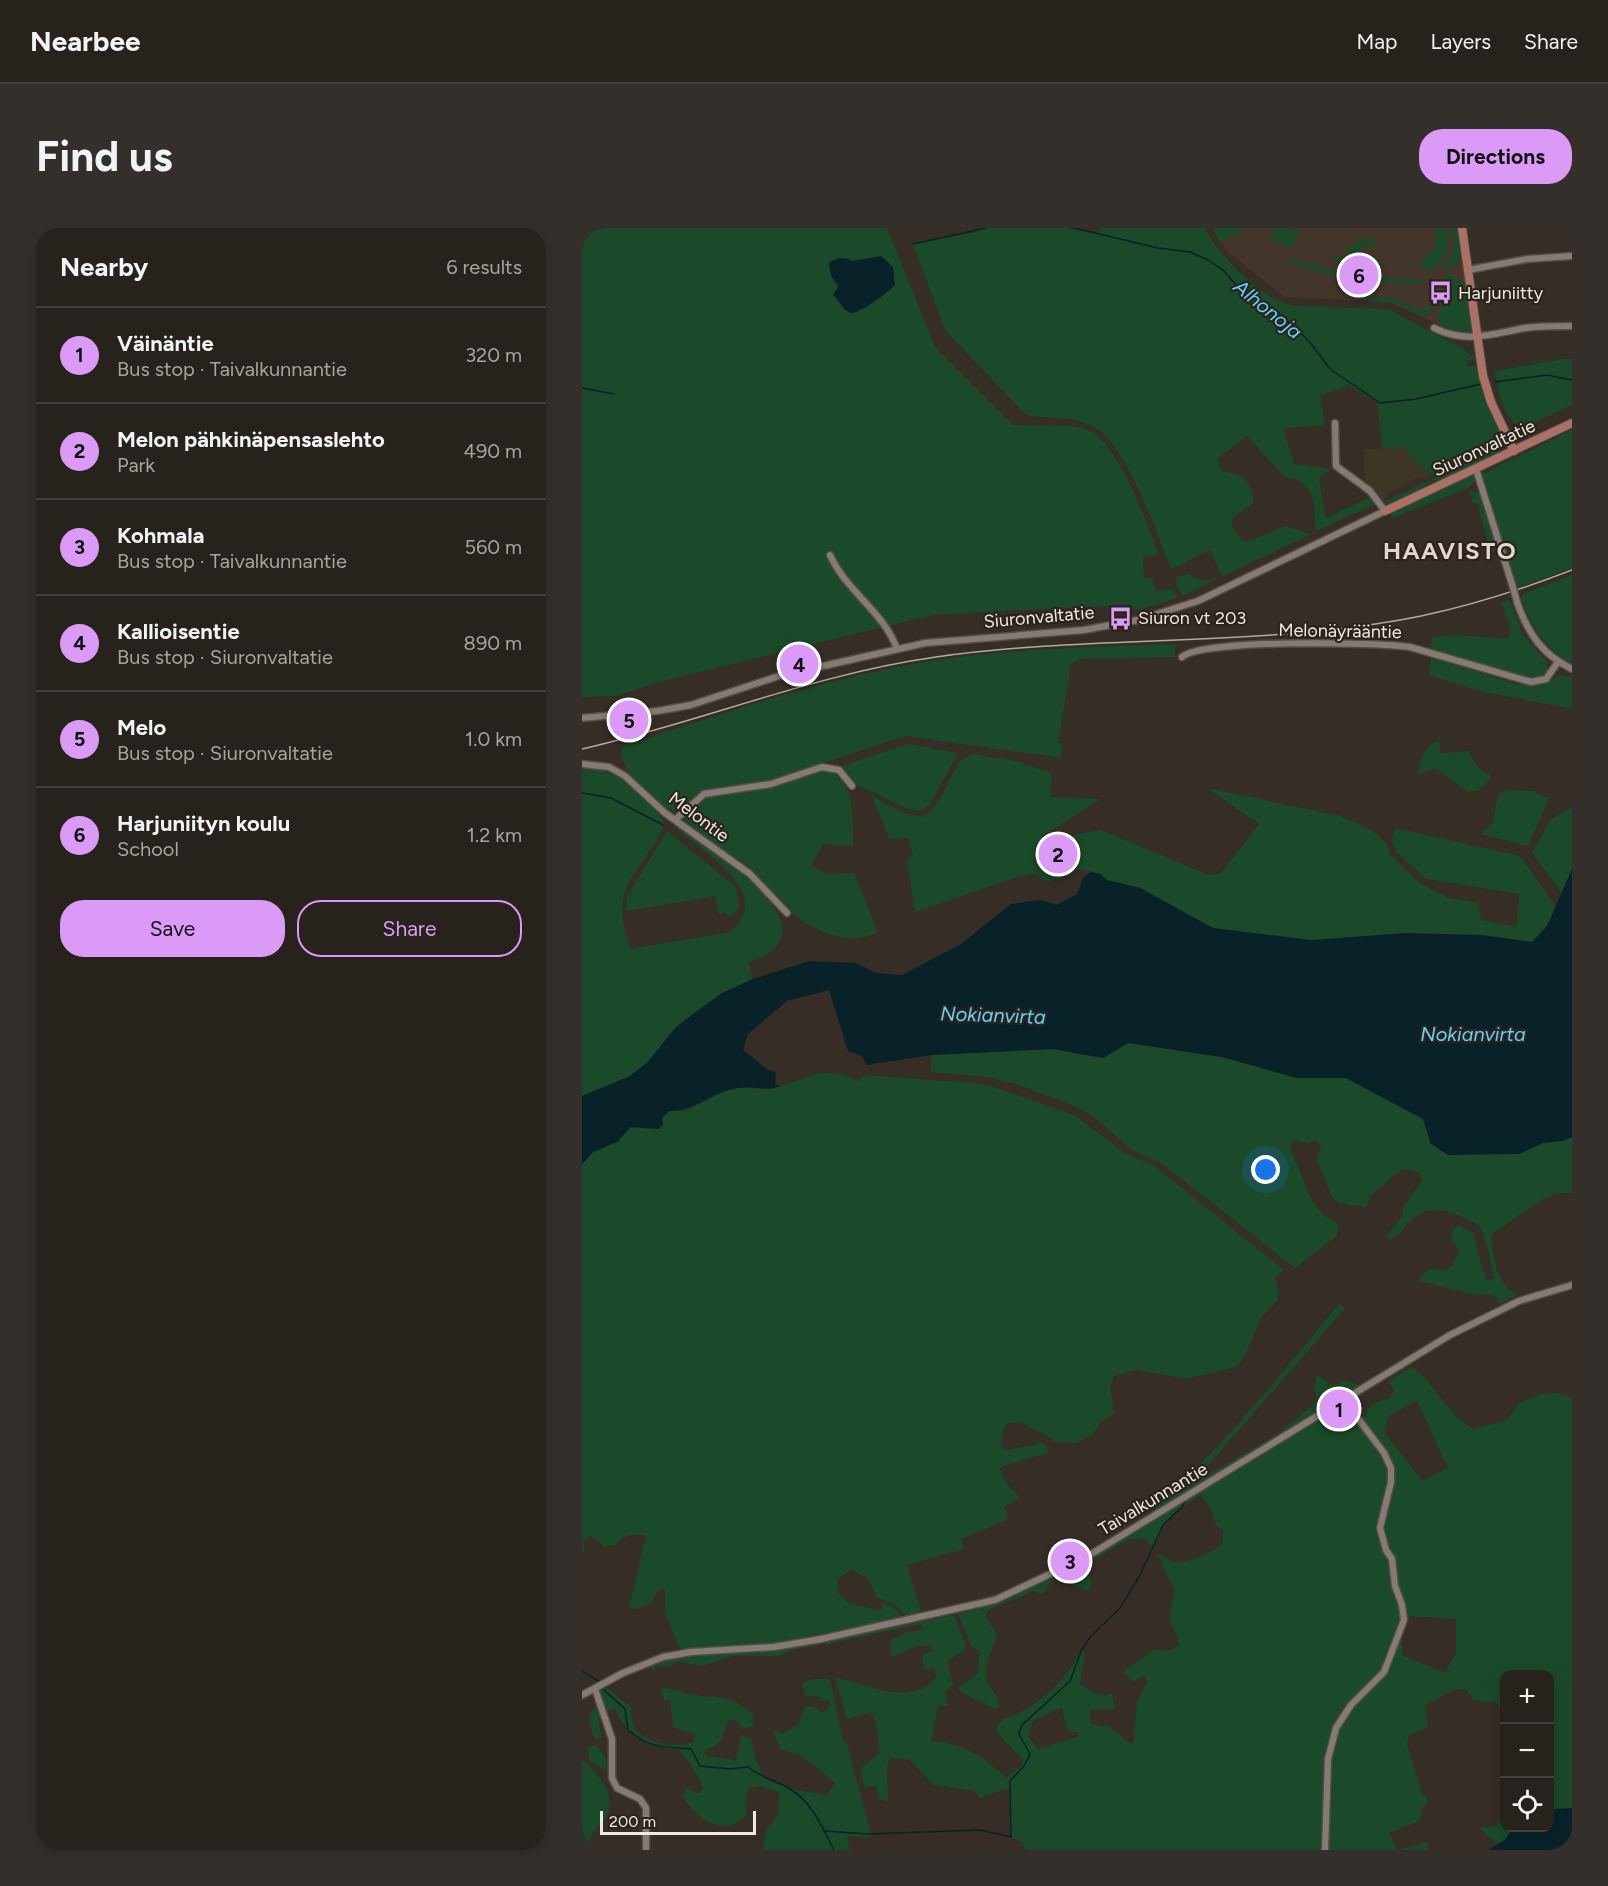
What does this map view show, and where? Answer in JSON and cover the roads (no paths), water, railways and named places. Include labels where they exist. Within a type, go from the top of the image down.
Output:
[{"type":"main road","points":[[1462,228],[1483,376],[1491,402],[1514,451]]},
{"type":"main road","name":"Siuronvaltatie","points":[[1385,511],[1572,423]]},
{"type":"street","points":[[1468,270],[1527,260],[1572,256]]},
{"type":"street","points":[[1434,328],[1454,336],[1479,338],[1525,328],[1572,326]]},
{"type":"street","points":[[1335,423],[1336,466],[1370,490],[1385,511]]},
{"type":"street","points":[[1476,469],[1518,605],[1536,642],[1558,662],[1572,669]]},
{"type":"street","name":"Siuronvaltatie","points":[[582,718],[657,711],[691,705],[779,676],[897,649],[960,638],[1084,630],[1164,613],[1207,597],[1385,511]]},
{"type":"street","points":[[830,555],[838,574],[890,633],[897,649]]},
{"type":"street","name":"Melonäyrääntie","points":[[1182,657],[1191,652],[1214,648],[1287,643],[1392,644],[1410,647],[1531,682],[1546,679],[1558,662]]},
{"type":"street","name":"Melontie","points":[[582,764],[609,767],[625,776],[665,813],[750,874],[787,913]]},
{"type":"street","points":[[676,819],[704,794],[771,784],[822,767],[839,770],[852,786]]},
{"type":"street","name":"Taivalkunnantie","points":[[582,1695],[623,1673],[670,1656],[691,1652],[774,1647],[821,1639],[994,1600],[1096,1551],[1494,1312],[1519,1301],[1572,1285]]},
{"type":"street","points":[[1325,1850],[1327,1768],[1336,1728],[1351,1705],[1384,1672],[1404,1620],[1402,1605],[1395,1586],[1392,1559],[1382,1539],[1380,1528],[1380,1516],[1391,1482],[1391,1468],[1384,1453],[1344,1400]]},
{"type":"street","points":[[595,1689],[612,1739],[612,1778],[617,1788],[640,1799],[646,1808],[646,1850]]},
{"type":"water","points":[[881,256],[893,267],[895,285],[861,310],[852,313],[846,311],[833,295],[838,286],[831,276],[829,263],[840,258],[852,261]]},
{"type":"water","name":"Nokianvirta","points":[[1572,869],[1572,1137],[1563,1141],[1543,1143],[1519,1154],[1448,1155],[1431,1144],[1423,1119],[1346,1078],[1297,1078],[1222,1057],[1128,1043],[1103,1058],[1053,1049],[932,1055],[867,1065],[862,1056],[848,1051],[829,990],[787,1001],[748,1034],[743,1050],[768,1070],[776,1072],[775,1084],[780,1086],[729,1090],[688,1108],[669,1111],[662,1118],[663,1125],[658,1129],[631,1127],[617,1142],[593,1152],[582,1164],[582,1096],[628,1077],[647,1063],[675,1028],[722,993],[753,979],[809,961],[856,963],[876,973],[902,975],[961,944],[1011,904],[1041,900],[1057,905],[1077,894],[1083,878],[1091,872],[1101,874],[1107,880],[1140,888],[1213,928],[1312,940],[1405,933],[1482,935],[1532,942],[1547,926]]},
{"type":"water","points":[[1572,1808],[1572,1850],[1488,1850],[1505,1840],[1510,1832],[1554,1832],[1554,1810]]},
{"type":"waterway","name":"Alhonoja","points":[[913,244],[986,228]]},
{"type":"waterway","name":"Alhonoja","points":[[1074,228],[1158,248],[1190,252],[1208,260],[1223,270],[1245,295],[1257,298],[1280,314],[1309,341],[1330,369],[1380,403],[1416,399],[1481,384]]},
{"type":"waterway","name":"Alhonoja","points":[[1495,382],[1547,375],[1572,380]]},
{"type":"waterway","points":[[582,388],[614,394]]},
{"type":"waterway","points":[[582,793],[611,798],[663,825]]},
{"type":"waterway","points":[[824,1831],[868,1834],[981,1830],[1011,1837],[1010,1781],[1024,1766],[1030,1754],[1019,1734],[1021,1726],[1070,1681],[1082,1649],[1091,1636],[1120,1608],[1140,1575],[1163,1525],[1182,1507],[1185,1501]]},
{"type":"waterway","points":[[582,1671],[600,1682]]},
{"type":"waterway","points":[[602,1688],[625,1709],[628,1730],[644,1741],[658,1746],[691,1749],[700,1766],[729,1769],[748,1767],[790,1789],[811,1808],[834,1850]]},
{"type":"railway","points":[[582,749],[670,726],[802,686],[891,665],[996,650],[1240,637],[1362,626],[1460,607],[1572,570]]},
{"type":"place","name":"Harjuniityn koulu","points":[[1359,275]]},
{"type":"place","name":"Harjuniitty","points":[[1440,293]]},
{"type":"place","name":"Siuron vt 203","points":[[1120,618]]},
{"type":"place","name":"Kallioisentie","points":[[799,664]]},
{"type":"place","name":"Melo","points":[[629,720]]},
{"type":"place","name":"Melon pähkinäpensaslehto","points":[[1058,854]]},
{"type":"place","name":"Väinäntie","points":[[1339,1409]]},
{"type":"place","name":"Kohmala","points":[[1070,1561]]},
{"type":"district","name":"HAAVISTO","points":[[1450,550]]}]
